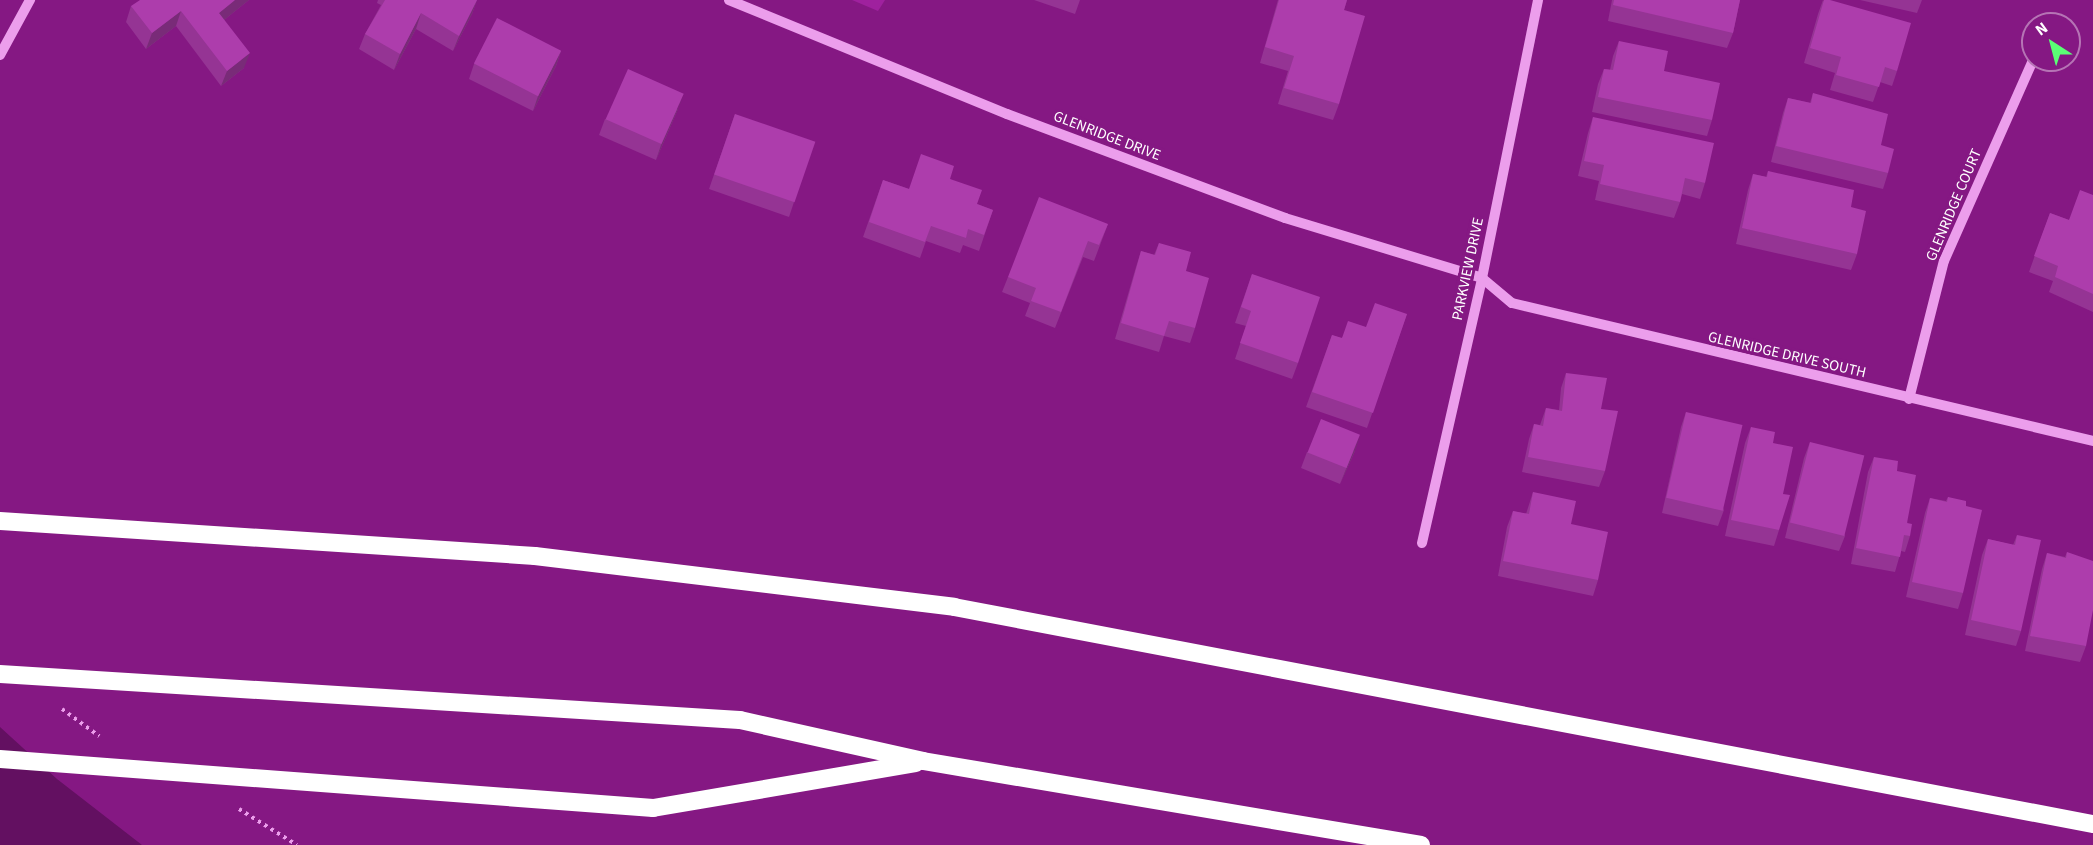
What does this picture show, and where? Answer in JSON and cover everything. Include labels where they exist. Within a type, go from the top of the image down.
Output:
[{"type":"highway","points":[[0,521],[535,556],[954,607],[2093,824]]},
{"type":"highway","points":[[0,674],[740,720],[923,761],[1421,845]]},
{"type":"highway","points":[[0,759],[653,808],[923,761]]},
{"type":"street","points":[[0,55],[30,0]]},
{"type":"street","name":"GLENRIDGE DRIVE","points":[[729,0],[1007,114],[1285,218],[1482,278]]},
{"type":"street","name":"PARKVIEW DRIVE","points":[[1422,543],[1482,278],[1538,0]]},
{"type":"street","name":"GLENRIDGE COURT","points":[[1909,399],[1944,261],[2028,72]]},
{"type":"street","name":"GLENRIDGE DRIVE SOUTH","points":[[1482,278],[1512,303],[2093,441]]},
{"type":"shaded area","points":[[852,0],[885,0],[878,11]]},
{"type":"shaded area","points":[[0,727],[57,779],[142,845],[0,845]]},
{"type":"building","points":[[140,0],[235,0],[219,13],[250,53],[227,71],[181,11],[152,33],[131,6]]},
{"type":"building","points":[[385,0],[477,0],[459,36],[421,13],[400,54],[365,34]]},
{"type":"building","points":[[1279,0],[1347,0],[1344,10],[1365,16],[1339,104],[1284,88],[1294,56],[1265,47]]},
{"type":"building","points":[[1614,0],[1740,0],[1733,33],[1613,5]]},
{"type":"building","points":[[1824,0],[1911,23],[1897,71],[1885,67],[1879,87],[1836,75],[1841,57],[1810,48]]},
{"type":"building","points":[[497,18],[561,51],[538,96],[474,63]]},
{"type":"building","points":[[1619,41],[1668,51],[1664,71],[1720,83],[1712,120],[1598,97],[1604,69],[1613,70]]},
{"type":"building","points":[[628,69],[684,94],[661,144],[606,119]]},
{"type":"building","points":[[1813,93],[1888,114],[1881,145],[1894,149],[1888,173],[1776,146],[1788,98],[1811,103]]},
{"type":"building","points":[[735,114],[815,142],[795,202],[714,175]]},
{"type":"building","points":[[1593,117],[1714,143],[1705,183],[1685,178],[1680,202],[1600,184],[1604,165],[1584,161]]},
{"type":"building","points":[[921,154],[954,166],[950,179],[982,190],[977,204],[993,210],[984,235],[968,229],[966,238],[931,226],[925,242],[869,222],[883,180],[909,189]]},
{"type":"building","points":[[1768,171],[1854,190],[1851,207],[1866,211],[1857,254],[1742,228],[1753,174],[1767,177]]},
{"type":"building","points":[[2080,190],[2093,195],[2093,294],[2055,277],[2058,266],[2034,256],[2050,213],[2069,220]]},
{"type":"building","points":[[1039,197],[1108,224],[1099,245],[1088,241],[1061,312],[1031,301],[1036,288],[1008,277]]},
{"type":"building","points":[[1159,243],[1191,252],[1186,271],[1209,278],[1195,328],[1169,321],[1164,336],[1121,323],[1141,251],[1155,255]]},
{"type":"building","points":[[1252,274],[1320,297],[1298,363],[1240,343],[1251,311],[1241,307]]},
{"type":"building","points":[[1375,303],[1407,314],[1373,413],[1312,392],[1332,335],[1342,338],[1348,321],[1366,327]]},
{"type":"building","points":[[1566,373],[1607,378],[1601,409],[1618,411],[1605,471],[1528,457],[1534,424],[1543,426],[1546,408],[1562,411]]},
{"type":"building","points":[[1686,412],[1743,425],[1723,511],[1666,498]]},
{"type":"building","points":[[1321,419],[1360,435],[1346,468],[1308,452]]},
{"type":"building","points":[[1751,427],[1775,432],[1773,443],[1793,447],[1783,494],[1790,495],[1779,530],[1731,520]]},
{"type":"building","points":[[1810,442],[1864,456],[1844,536],[1790,523]]},
{"type":"building","points":[[1874,457],[1898,461],[1897,471],[1916,475],[1907,523],[1912,524],[1910,536],[1904,535],[1900,557],[1856,548]]},
{"type":"building","points":[[1533,492],[1576,501],[1571,524],[1608,532],[1598,580],[1503,561],[1513,511],[1529,514]]},
{"type":"building","points":[[1948,497],[1966,501],[1966,506],[1982,510],[1963,593],[1912,582],[1930,498],[1947,502]]},
{"type":"building","points":[[2017,535],[2041,540],[2021,631],[1971,620],[1988,539],[2015,545]]},
{"type":"building","points":[[2067,552],[2093,561],[2093,610],[2086,646],[2030,636],[2047,553],[2066,558]]}]
